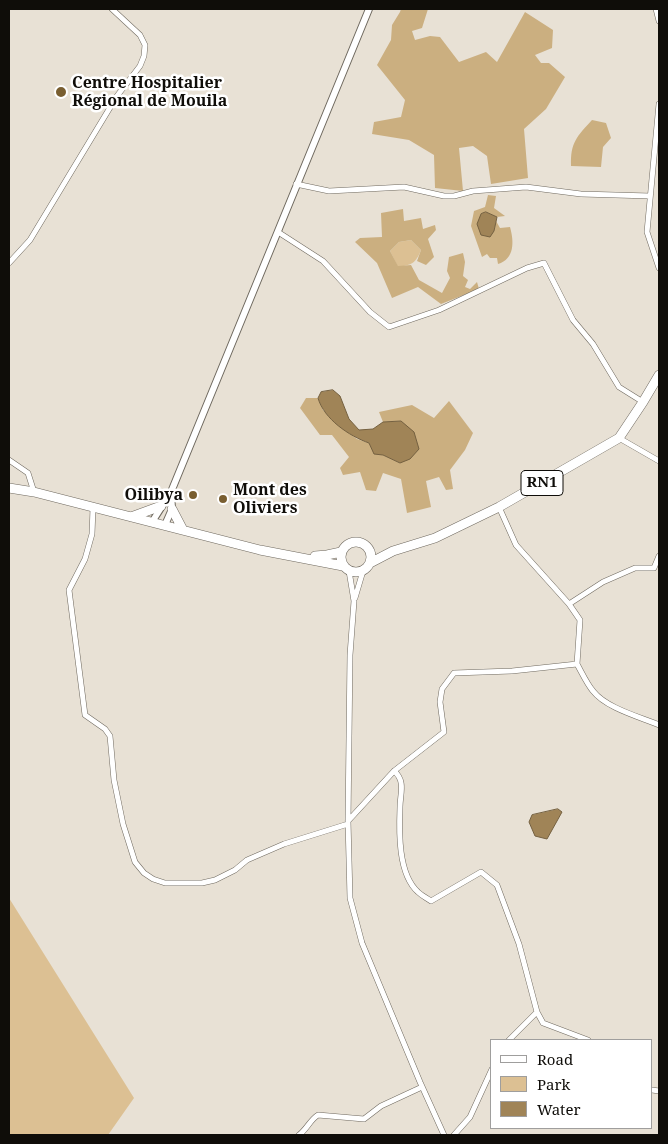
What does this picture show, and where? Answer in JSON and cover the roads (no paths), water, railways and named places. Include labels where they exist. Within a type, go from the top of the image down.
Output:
[{"type":"highway","name":"RN1","points":[[370,562],[393,551],[435,538],[499,507],[619,438],[659,375]]},
{"type":"highway","points":[[9,488],[34,492],[266,552],[302,557],[346,568],[354,573],[363,571],[370,562],[369,550],[365,545],[351,542],[345,546],[341,552],[341,561],[346,568]]},
{"type":"highway","points":[[130,517],[161,506]]},
{"type":"highway","points":[[172,509],[183,530]]},
{"type":"highway","name":"RN1","points":[[369,550],[393,551]]},
{"type":"highway","points":[[302,557],[341,552]]},
{"type":"street","points":[[9,263],[30,240],[117,96],[140,66],[144,56],[145,45],[140,35],[112,9]]},
{"type":"street","points":[[152,522],[171,492],[369,9]]},
{"type":"street","points":[[656,9],[659,21]]},
{"type":"street","points":[[659,104],[658,131],[647,232],[659,268]]},
{"type":"street","points":[[296,184],[330,191],[404,187],[444,196],[454,196],[473,191],[526,187],[582,194],[650,196]]},
{"type":"street","points":[[278,232],[323,261],[370,312],[389,327],[439,310],[526,268],[544,263],[574,320],[593,344],[619,388],[643,402]]},
{"type":"street","points":[[619,438],[659,461]]},
{"type":"street","points":[[9,460],[28,473],[34,492]]},
{"type":"street","points":[[165,526],[172,509],[171,492]]},
{"type":"street","points":[[499,507],[516,545],[569,604],[580,620],[577,664],[592,691],[608,703],[659,726]]},
{"type":"street","points":[[93,508],[92,534],[86,559],[69,590],[85,715],[105,729],[110,736],[114,780],[123,824],[135,862],[144,873],[166,883],[202,883],[215,880],[235,870],[247,860],[284,844],[348,822],[394,771],[444,732],[440,702],[442,689],[454,673],[512,671],[577,664]]},
{"type":"street","points":[[569,604],[603,582],[635,568],[654,568],[659,556]]},
{"type":"street","points":[[346,568],[354,600]]},
{"type":"street","points":[[363,571],[354,600],[350,654],[348,822],[350,898],[362,943],[444,1135]]},
{"type":"street","points":[[394,771],[397,773],[403,788],[400,805],[402,858],[407,876],[417,892],[431,901],[481,872],[498,885],[519,944],[536,1012],[544,1023],[585,1039]]},
{"type":"street","points":[[510,1039],[536,1012]]},
{"type":"street","points":[[454,1135],[470,1117],[490,1073]]},
{"type":"street","points":[[299,1135],[313,1117],[318,1115],[364,1119],[381,1106],[422,1086]]},
{"type":"water","points":[[486,212],[497,217],[494,231],[490,237],[481,235],[477,224],[481,214]]},
{"type":"water","points":[[333,390],[340,396],[349,419],[359,430],[373,429],[383,422],[401,421],[414,432],[419,449],[410,459],[400,463],[383,455],[374,454],[369,443],[353,436],[338,426],[321,406],[318,398],[321,392]]},
{"type":"water","points":[[558,809],[562,812],[547,839],[535,836],[529,822],[532,815]]},
{"type":"place","name":"Centre Hospitalier Régional de Mouila","points":[[61,92]]},
{"type":"place","name":"Oilibya","points":[[193,495]]},
{"type":"place","name":"Mont des Oliviers","points":[[223,499]]}]
